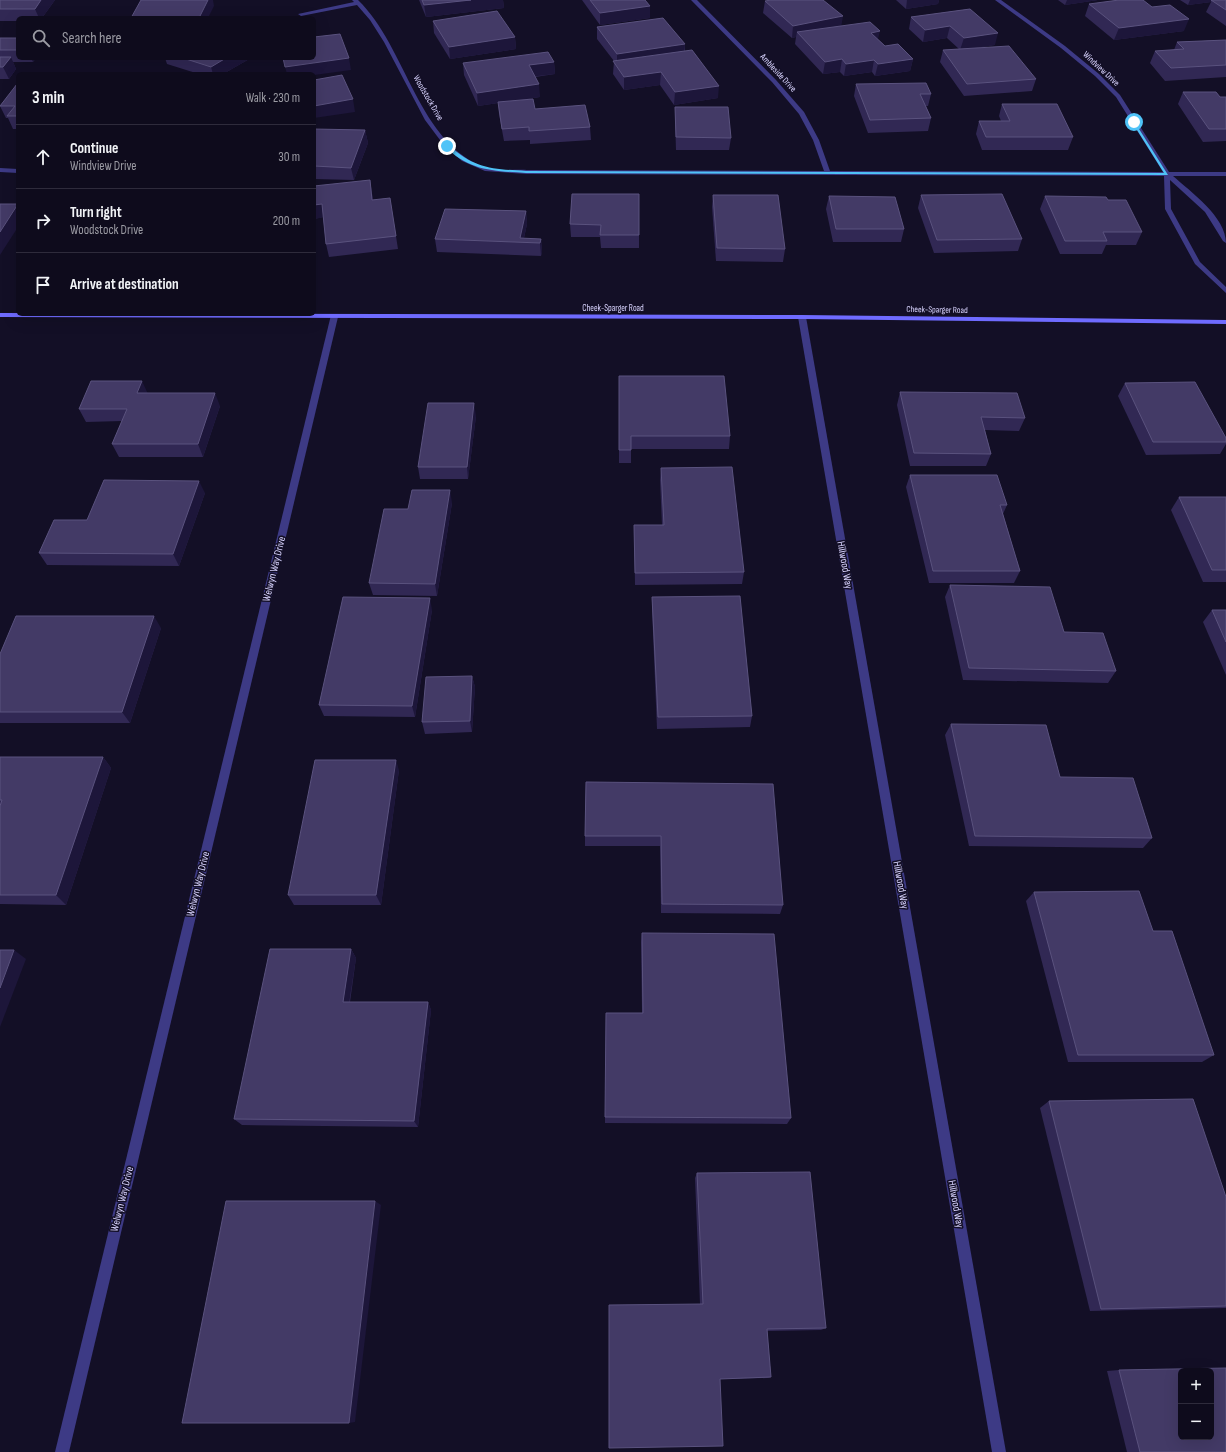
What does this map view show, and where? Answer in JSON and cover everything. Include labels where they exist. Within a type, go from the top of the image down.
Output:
[{"type":"main road","name":"Cheek-Sparger Road","points":[[0,315],[16,315]]},
{"type":"main road","name":"Cheek-Sparger Road","points":[[167,316],[802,317],[1226,322]]},
{"type":"street","name":"Ambleside Drive","points":[[694,0],[774,81],[802,113],[816,140],[828,173]]},
{"type":"street","name":"Windview Drive","points":[[998,0],[1064,47],[1097,75],[1118,96],[1166,174],[1208,211],[1226,241]]},
{"type":"street","name":"Woodstock Drive","points":[[301,14],[357,1],[374,21],[429,120],[447,146],[460,158],[487,170],[526,172],[1226,174]]},
{"type":"street","points":[[0,170],[16,171]]},
{"type":"street","name":"Windview Drive","points":[[1166,174],[1168,209],[1197,263],[1226,291]]},
{"type":"street","name":"Welwyn Way Drive","points":[[62,1452],[334,317]]},
{"type":"street","name":"Hillwood Way","points":[[802,317],[999,1452]]},
{"type":"building","points":[[0,0],[41,0],[35,9],[0,9]]},
{"type":"building","points":[[141,0],[208,0],[200,16],[132,16]]},
{"type":"building","points":[[422,0],[471,0],[424,5]]},
{"type":"building","points":[[590,0],[645,0],[650,6],[600,13]]},
{"type":"building","points":[[823,0],[843,16],[793,26],[765,1]]},
{"type":"building","points":[[1119,0],[1143,0],[1152,7],[1170,5],[1189,19],[1119,28],[1089,4]]},
{"type":"building","points":[[1211,0],[1226,0],[1226,10]]},
{"type":"building","points":[[970,9],[998,33],[964,38],[950,26],[925,30],[911,17]]},
{"type":"building","points":[[497,11],[515,37],[449,47],[433,21]]},
{"type":"building","points":[[663,18],[685,44],[617,54],[597,27]]},
{"type":"building","points":[[870,22],[880,31],[871,33],[885,46],[898,44],[913,59],[878,64],[874,60],[846,64],[842,59],[825,62],[797,32]]},
{"type":"building","points":[[340,34],[349,58],[285,67],[283,60],[316,60],[316,37]]},
{"type":"building","points":[[0,38],[16,38],[16,50],[0,50]]},
{"type":"building","points":[[1226,40],[1226,65],[1171,68],[1155,51],[1184,49],[1177,42]]},
{"type":"building","points":[[1009,46],[1036,79],[967,84],[943,50]]},
{"type":"building","points":[[692,50],[719,86],[675,92],[661,72],[624,77],[613,61]]},
{"type":"building","points":[[548,52],[554,62],[529,65],[539,84],[477,93],[463,63]]},
{"type":"building","points":[[0,57],[11,57],[3,67],[0,67]]},
{"type":"building","points":[[189,60],[223,60],[211,67]]},
{"type":"building","points":[[342,75],[353,99],[316,106],[316,80]]},
{"type":"building","points":[[926,83],[931,94],[920,94],[931,118],[870,120],[856,84]]},
{"type":"building","points":[[16,85],[16,116],[7,116],[15,106],[0,106]]},
{"type":"building","points":[[1183,92],[1216,92],[1220,97],[1226,97],[1226,129],[1209,129]]},
{"type":"building","points":[[533,99],[535,109],[585,105],[590,127],[529,131],[529,127],[502,129],[498,102]]},
{"type":"building","points":[[1002,104],[1057,104],[1073,137],[986,137],[979,121],[1010,121]]},
{"type":"building","points":[[675,107],[728,107],[731,138],[676,137]]},
{"type":"building","points":[[316,129],[365,130],[351,168],[316,166]]},
{"type":"building","points":[[370,180],[372,200],[390,198],[396,236],[326,244],[322,204],[316,205],[316,186]]},
{"type":"building","points":[[572,194],[639,194],[639,235],[600,235],[601,225],[570,224]]},
{"type":"building","points":[[1002,194],[1022,239],[937,240],[921,195]]},
{"type":"building","points":[[713,195],[778,195],[785,249],[717,248]]},
{"type":"building","points":[[829,196],[895,197],[904,229],[836,229]]},
{"type":"building","points":[[1045,196],[1106,197],[1108,200],[1126,200],[1142,232],[1103,232],[1107,241],[1065,241]]},
{"type":"building","points":[[0,204],[16,204],[16,207],[0,232]]},
{"type":"building","points":[[445,209],[526,211],[520,238],[541,239],[540,243],[435,239]]},
{"type":"building","points":[[619,376],[724,376],[730,436],[631,436],[631,450],[619,450]]},
{"type":"building","points":[[91,381],[142,381],[137,393],[215,393],[198,444],[112,444],[127,409],[79,409]]},
{"type":"building","points":[[1195,382],[1226,438],[1226,442],[1153,442],[1125,383]]},
{"type":"building","points":[[900,392],[1017,393],[1025,418],[981,417],[991,454],[914,453]]},
{"type":"building","points":[[428,403],[474,403],[467,467],[418,467]]},
{"type":"building","points":[[732,467],[744,572],[635,573],[634,525],[664,525],[661,468]]},
{"type":"building","points":[[910,475],[997,475],[1007,505],[1000,505],[1020,571],[933,571]]},
{"type":"building","points":[[104,480],[199,481],[173,554],[39,553],[54,520],[87,520]]},
{"type":"building","points":[[412,490],[450,490],[435,584],[369,583],[384,509],[408,509]]},
{"type":"building","points":[[1179,497],[1226,497],[1226,570],[1212,570]]},
{"type":"building","points":[[950,585],[1050,587],[1064,632],[1103,633],[1116,671],[969,668]]},
{"type":"building","points":[[740,596],[752,716],[658,717],[652,597]]},
{"type":"building","points":[[343,597],[430,598],[412,706],[319,705]]},
{"type":"building","points":[[1212,610],[1226,610],[1226,642]]},
{"type":"building","points":[[16,616],[154,616],[122,712],[0,712],[0,654]]},
{"type":"building","points":[[472,676],[470,721],[422,722],[426,677]]},
{"type":"building","points":[[951,724],[1046,725],[1060,777],[1133,778],[1152,838],[975,836]]},
{"type":"building","points":[[0,757],[103,757],[56,895],[0,895],[0,806],[2,800],[0,800]]},
{"type":"building","points":[[315,760],[396,760],[376,895],[288,895]]},
{"type":"building","points":[[586,782],[773,784],[783,905],[662,904],[661,836],[585,836]]},
{"type":"building","points":[[1139,891],[1153,931],[1172,931],[1214,1055],[1078,1055],[1034,892]]},
{"type":"building","points":[[642,933],[774,934],[791,1118],[605,1117],[606,1013],[643,1013]]},
{"type":"building","points":[[270,949],[351,949],[343,1002],[428,1002],[414,1121],[234,1119]]},
{"type":"building","points":[[0,950],[14,950],[0,988]]},
{"type":"building","points":[[1193,1099],[1226,1197],[1226,1306],[1101,1309],[1049,1101]]},
{"type":"building","points":[[810,1172],[826,1328],[767,1329],[771,1377],[720,1379],[723,1446],[609,1448],[609,1305],[703,1304],[697,1173]]},
{"type":"building","points":[[226,1201],[375,1201],[349,1423],[182,1423]]},
{"type":"building","points":[[1214,1368],[1226,1368],[1226,1452],[1140,1452],[1119,1370],[1178,1369],[1178,1440],[1214,1440]]},
{"type":"route","points":[[447,146],[460,158],[487,170],[526,172],[1166,174],[1134,122]]}]
